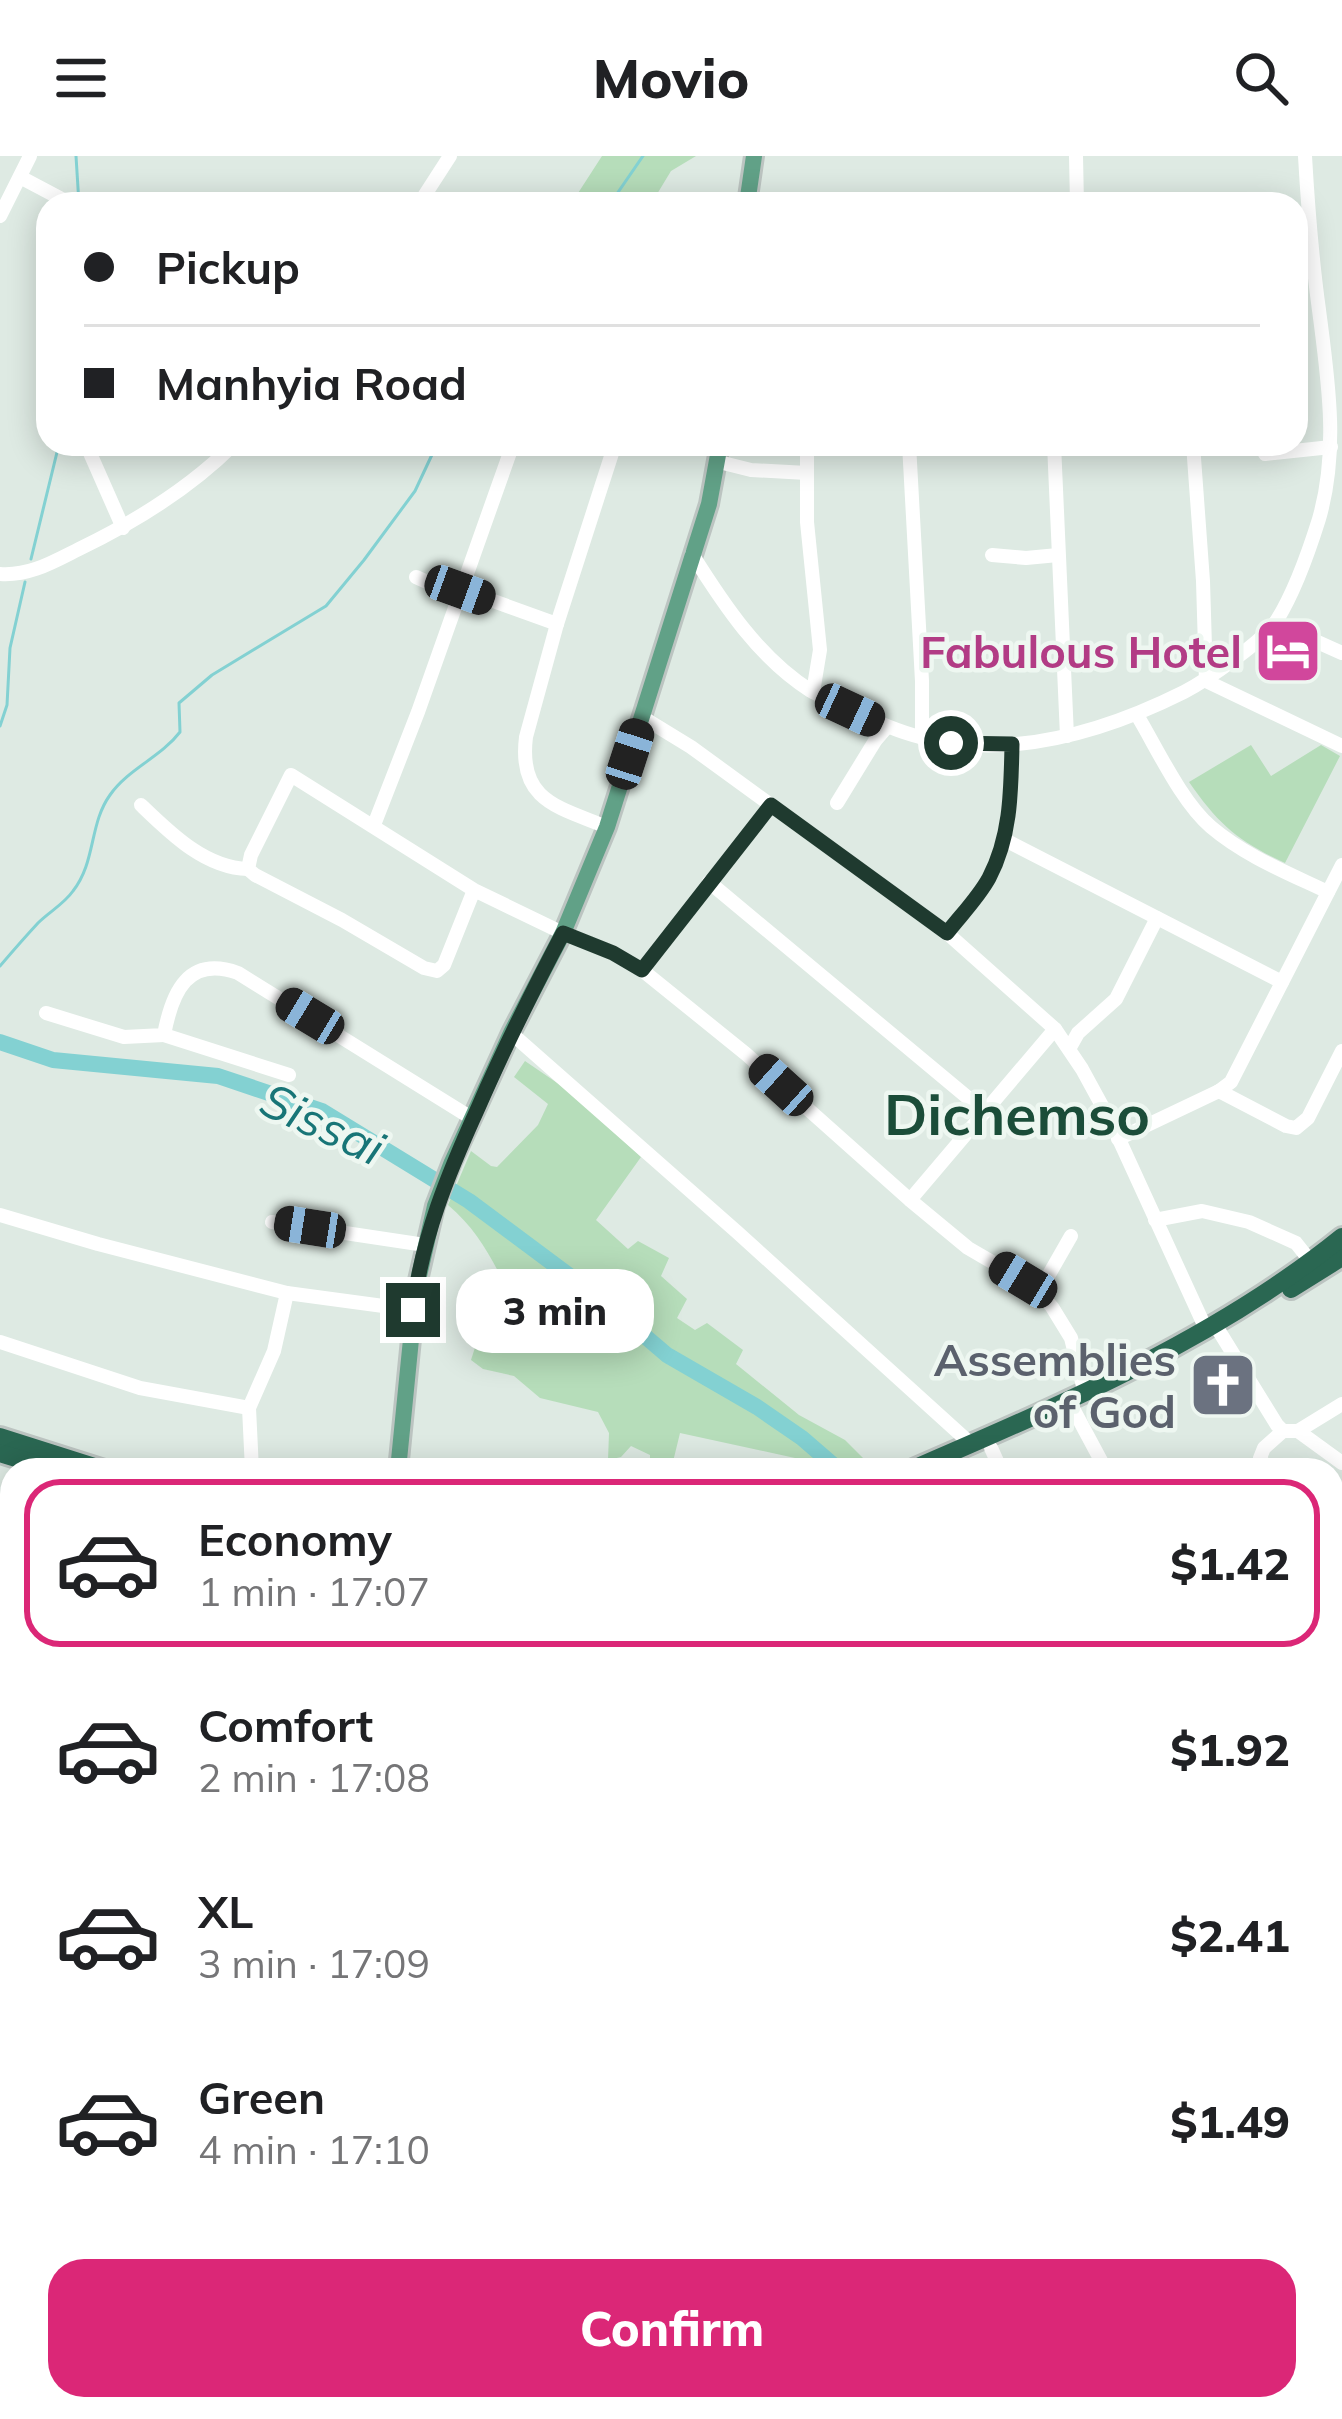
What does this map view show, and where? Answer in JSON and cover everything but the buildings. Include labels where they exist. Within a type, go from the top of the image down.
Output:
[{"type":"highway","points":[[1212,1329],[1342,1237]]},
{"type":"highway","points":[[960,1458],[1076,1402],[1342,1257]]},
{"type":"highway","points":[[0,1438],[65,1458]]},
{"type":"highway","points":[[946,1458],[981,1446]]},
{"type":"main road","points":[[749,192],[754,156]]},
{"type":"main road","points":[[399,1458],[413,1310],[435,1206],[608,827],[709,504],[719,456]]},
{"type":"street","points":[[0,216],[30,156]]},
{"type":"street","points":[[427,192],[451,156]]},
{"type":"street","points":[[1076,156],[1077,192]]},
{"type":"street","points":[[1305,156],[1307,192]]},
{"type":"street","points":[[20,177],[48,192]]},
{"type":"street","points":[[692,554],[727,607],[779,668],[813,692],[922,738],[1012,744],[1066,736],[1137,715],[1206,681],[1275,623],[1318,521],[1327,487],[1336,426],[1308,213]]},
{"type":"street","points":[[1308,449],[1331,447]]},
{"type":"street","points":[[91,456],[123,528]]},
{"type":"street","points":[[0,574],[34,571],[123,528],[171,497],[219,456]]},
{"type":"street","points":[[374,825],[509,456]]},
{"type":"street","points":[[608,827],[543,800],[527,774],[524,755],[557,624],[611,456]]},
{"type":"street","points":[[725,456],[751,470],[807,473]]},
{"type":"street","points":[[807,456],[813,603],[820,650],[813,692]]},
{"type":"street","points":[[910,456],[922,738]]},
{"type":"street","points":[[1054,456],[1066,736]]},
{"type":"street","points":[[1194,456],[1206,681]]},
{"type":"street","points":[[992,555],[1058,555]]},
{"type":"street","points":[[416,578],[557,624]]},
{"type":"street","points":[[1275,623],[1342,653]]},
{"type":"street","points":[[1206,681],[1342,746]]},
{"type":"street","points":[[1137,715],[1192,806],[1209,825],[1260,859],[1328,892]]},
{"type":"street","points":[[642,717],[691,747],[947,933],[1055,1030],[1093,1088],[1212,1329],[1290,1431],[1334,1458]]},
{"type":"street","points":[[837,803],[887,727]]},
{"type":"street","points":[[947,933],[988,881],[1005,840],[1012,744]]},
{"type":"street","points":[[248,868],[291,775],[474,890],[642,970],[968,1248],[1039,1292],[1072,1338],[1076,1402],[1101,1458]]},
{"type":"street","points":[[642,970],[771,805]]},
{"type":"street","points":[[141,806],[194,850],[234,868],[248,868],[424,968],[436,971],[444,965],[474,890]]},
{"type":"street","points":[[1005,840],[1282,982]]},
{"type":"street","points":[[1118,1139],[1231,1082],[1342,865]]},
{"type":"street","points":[[709,882],[985,1112]]},
{"type":"street","points":[[1069,1049],[1078,1033],[1116,999],[1157,918]]},
{"type":"street","points":[[164,1035],[182,986],[190,976],[219,966],[331,1028],[473,1119]]},
{"type":"street","points":[[46,1013],[124,1036],[164,1035],[289,1075]]},
{"type":"street","points":[[910,1200],[1055,1030]]},
{"type":"street","points":[[511,1033],[991,1458]]},
{"type":"street","points":[[1219,1091],[1296,1128],[1308,1118],[1342,1051]]},
{"type":"street","points":[[1155,1220],[1202,1211],[1249,1222],[1296,1243],[1311,1262]]},
{"type":"street","points":[[0,1215],[287,1293],[413,1310]]},
{"type":"street","points":[[272,1222],[424,1245]]},
{"type":"street","points":[[1039,1292],[1071,1236]]},
{"type":"street","points":[[251,1458],[249,1408],[274,1351],[287,1293]]},
{"type":"street","points":[[0,1342],[140,1388],[249,1408]]},
{"type":"street","points":[[1262,1458],[1261,1452],[1290,1431],[1342,1404]]},
{"type":"green space","points":[[602,156],[696,156],[671,171],[658,192],[579,192]]},
{"type":"green space","points":[[1251,745],[1271,776],[1321,745],[1340,756],[1285,863],[1231,830],[1189,782]]},
{"type":"green space","points":[[525,1061],[569,1091],[641,1157],[596,1220],[628,1249],[638,1241],[669,1258],[661,1276],[687,1299],[677,1318],[695,1330],[707,1323],[743,1350],[736,1364],[799,1415],[845,1440],[863,1458],[795,1458],[680,1433],[674,1458],[650,1458],[631,1446],[621,1457],[608,1458],[609,1433],[598,1412],[540,1398],[514,1376],[483,1369],[471,1360],[503,1281],[480,1240],[448,1205],[471,1151],[497,1167],[538,1125],[548,1104],[514,1077]]},
{"type":"waterway","points":[[76,156],[78,192]]},
{"type":"waterway","points":[[618,192],[643,156]]},
{"type":"waterway","points":[[31,559],[56,456]]},
{"type":"waterway","points":[[0,966],[73,891],[86,868],[103,806],[117,786],[180,732],[179,703],[212,675],[326,606],[415,491],[431,456]]},
{"type":"waterway","points":[[0,726],[25,582]]},
{"type":"waterway","name":"Sissai","points":[[0,1042],[53,1060],[218,1076],[322,1111],[469,1201],[667,1355],[757,1407],[825,1458]]},
{"type":"place","name":"Fabulous Hotel","points":[[1288,651]]},
{"type":"place","name":"Assemblies of God","points":[[1223,1385]]},
{"type":"district","name":"Dichemso","points":[[1017,1113]]},
{"type":"route","points":[[413,1310],[426,1236],[452,1162],[563,933],[642,970],[771,805],[947,933],[988,881],[1005,840],[1012,744],[951,743]]}]
